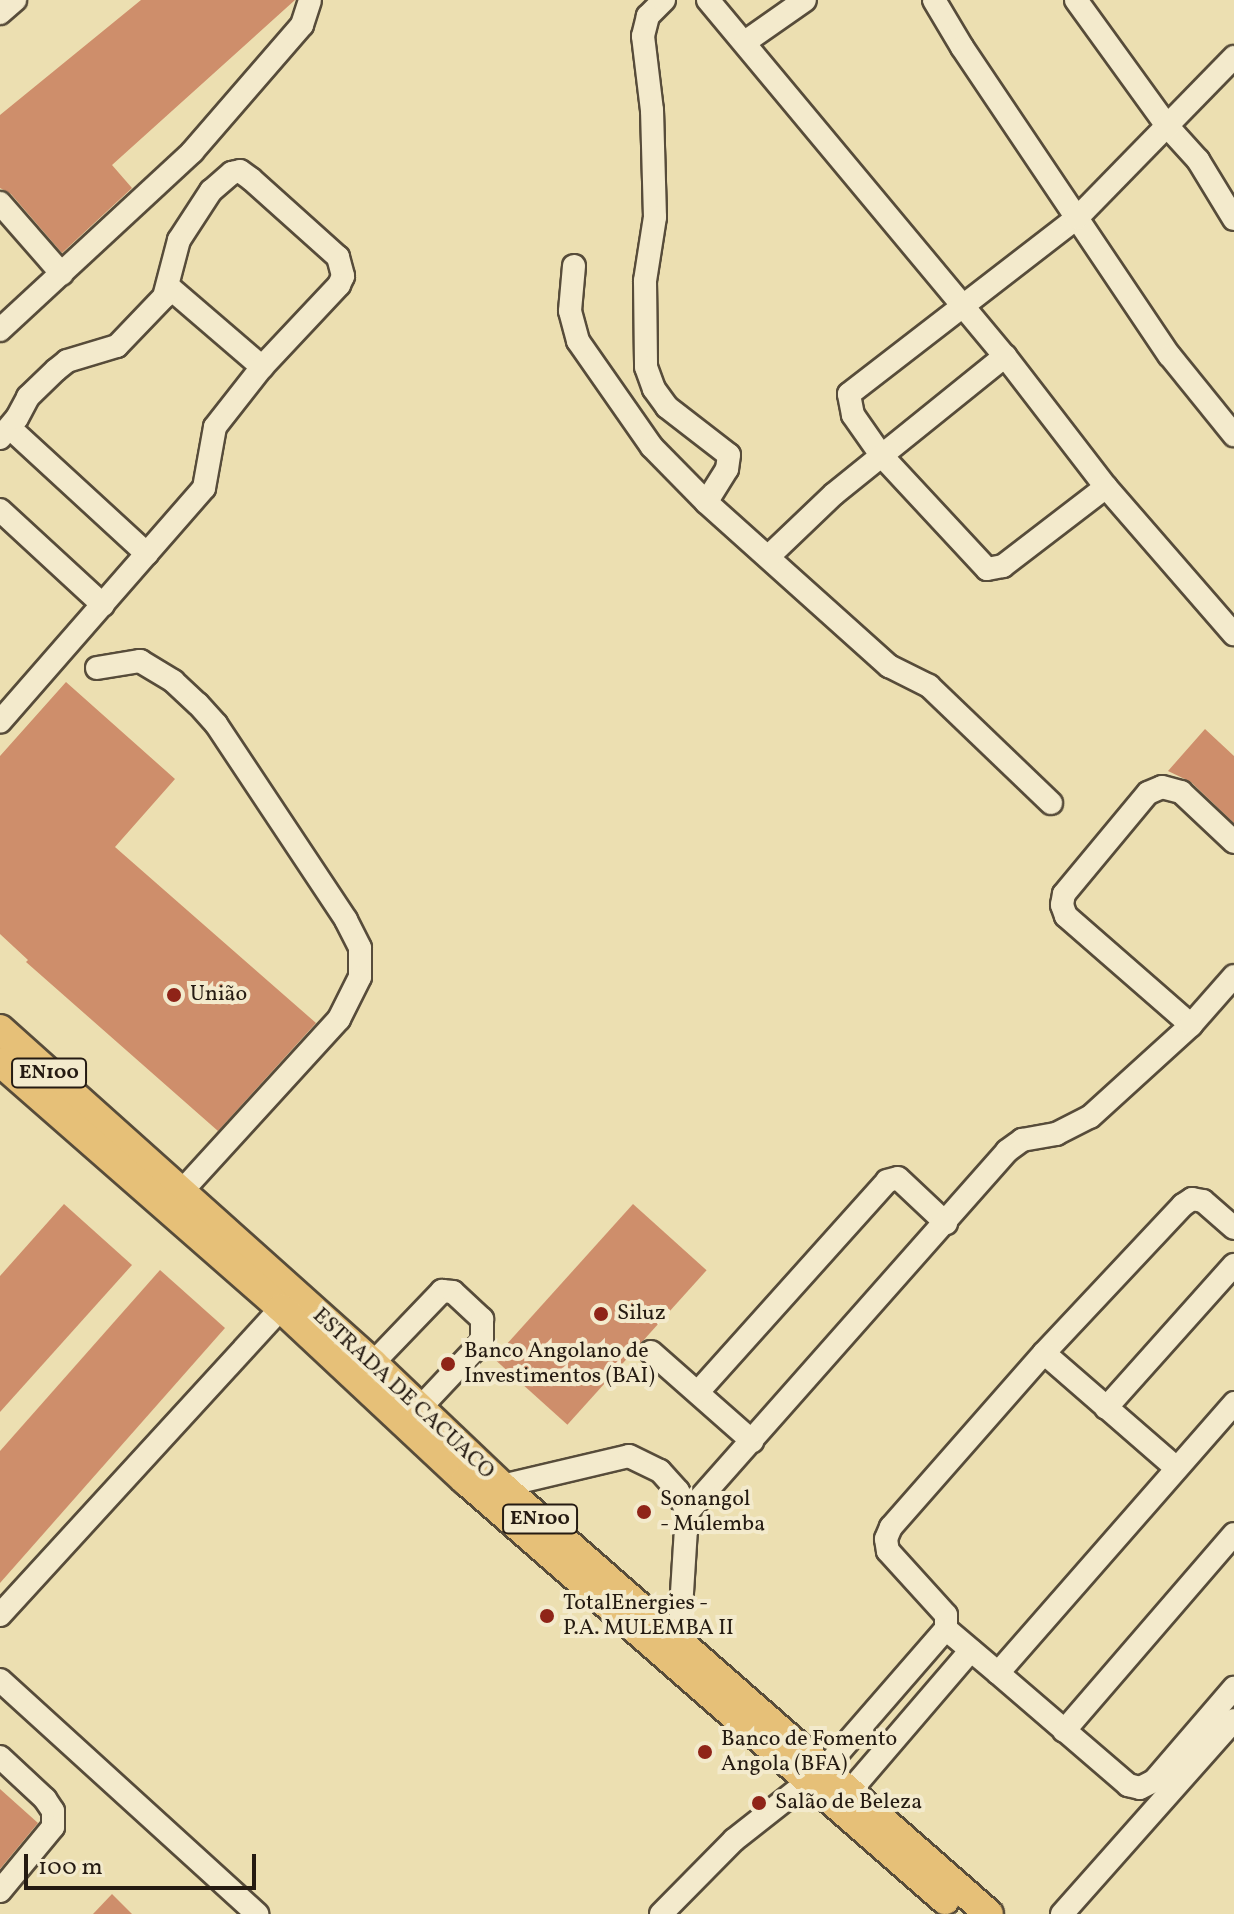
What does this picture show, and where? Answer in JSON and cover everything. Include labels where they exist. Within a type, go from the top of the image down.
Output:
[{"type":"main road","name":"ESTRADA DE CACUACO","points":[[0,1029],[373,1363],[502,1486],[679,1640],[961,1914]]},
{"type":"main road","name":"ESTRADA DE CACUACO","points":[[0,1062],[281,1308],[465,1480],[817,1774],[851,1790],[989,1914]]},
{"type":"street","points":[[0,13],[15,0]]},
{"type":"street","points":[[0,330],[192,152],[302,25],[310,0]]},
{"type":"street","points":[[664,0],[648,16],[643,36],[652,110],[655,217],[645,281],[646,367],[654,389],[667,407],[729,455],[727,469],[706,502]]},
{"type":"street","points":[[708,0],[1005,356],[1106,487],[1234,634]]},
{"type":"street","points":[[745,42],[805,0]]},
{"type":"street","points":[[934,0],[1183,375],[1234,435]]},
{"type":"street","points":[[1076,0],[1168,127],[1198,160],[1234,219]]},
{"type":"street","points":[[1106,487],[1003,566],[987,569],[881,455],[853,415],[849,394],[1077,218],[1234,57]]},
{"type":"street","points":[[0,722],[103,605],[204,488],[215,427],[262,367],[339,285],[342,266],[338,257],[240,171],[222,179],[211,191],[179,240],[173,254],[169,287],[124,342],[67,361],[28,397],[5,433],[147,554]]},
{"type":"street","points":[[0,203],[62,274]]},
{"type":"street","points":[[574,266],[570,311],[584,354],[638,430],[706,502],[889,666],[929,686],[1051,803]]},
{"type":"street","points":[[169,287],[262,367]]},
{"type":"street","points":[[768,557],[881,455],[1005,356]]},
{"type":"street","points":[[0,510],[103,605]]},
{"type":"street","points":[[97,668],[140,661],[173,681],[198,704],[216,724],[346,920],[360,948],[360,977],[339,1019],[180,1193]]},
{"type":"street","points":[[1191,1025],[1066,916],[1062,905],[1064,894],[1148,793],[1162,787],[1181,792],[1234,842]]},
{"type":"street","points":[[687,1513],[1007,1151],[1022,1140],[1056,1134],[1090,1117],[1191,1025],[1234,976]]},
{"type":"street","points":[[698,1392],[887,1181],[898,1178],[946,1223]]},
{"type":"street","points":[[661,1914],[734,1840],[817,1774],[946,1629],[946,1615],[888,1551],[886,1539],[891,1527],[1044,1353],[1192,1199],[1203,1201],[1234,1228]]},
{"type":"street","points":[[1106,1408],[1234,1265]]},
{"type":"street","points":[[373,1363],[442,1291],[453,1292],[482,1319],[482,1342],[420,1408]]},
{"type":"street","points":[[0,1615],[281,1308]]},
{"type":"street","points":[[651,1352],[752,1441]]},
{"type":"street","points":[[1044,1353],[1175,1467]]},
{"type":"street","points":[[998,1673],[1234,1403]]},
{"type":"street","points":[[502,1486],[629,1456],[660,1471],[678,1491],[687,1513],[679,1640]]},
{"type":"street","points":[[1064,1731],[1234,1534]]},
{"type":"street","points":[[946,1629],[1128,1785],[1140,1788],[1154,1781],[1234,1688]]},
{"type":"street","points":[[851,1790],[971,1650]]},
{"type":"street","points":[[0,1680],[257,1914]]},
{"type":"street","points":[[1062,1914],[1234,1720]]},
{"type":"street","points":[[0,1757],[45,1799],[53,1811],[53,1827],[0,1891]]},
{"type":"building","points":[[141,0],[295,0],[112,165],[132,188],[62,253],[11,194],[0,188],[0,115]]},
{"type":"building","points":[[66,682],[175,779],[115,847],[316,1023],[218,1131],[26,962],[28,960],[0,934],[0,756]]},
{"type":"building","points":[[1205,729],[1234,756],[1234,823],[1191,782],[1168,771]]},
{"type":"building","points":[[64,1204],[132,1265],[0,1412],[0,1276]]},
{"type":"building","name":"Siluz","points":[[633,1204],[707,1270],[567,1425],[494,1359]]},
{"type":"building","points":[[160,1270],[225,1328],[0,1583],[0,1451]]},
{"type":"building","points":[[0,1789],[38,1823],[0,1869]]},
{"type":"building","points":[[112,1894],[132,1914],[93,1914]]},
{"type":"place","name":"União","points":[[174,995]]},
{"type":"place","name":"Siluz","points":[[601,1314]]},
{"type":"place","name":"Banco Angolano de Investimentos (BAI)","points":[[448,1364]]},
{"type":"place","name":"Sonangol - Mulemba","points":[[644,1512]]},
{"type":"place","name":"TotalEnergies - P.A. MULEMBA II","points":[[547,1616]]},
{"type":"place","name":"Banco de Fomento Angola (BFA)","points":[[705,1752]]},
{"type":"place","name":"Salão de Beleza","points":[[759,1803]]}]
